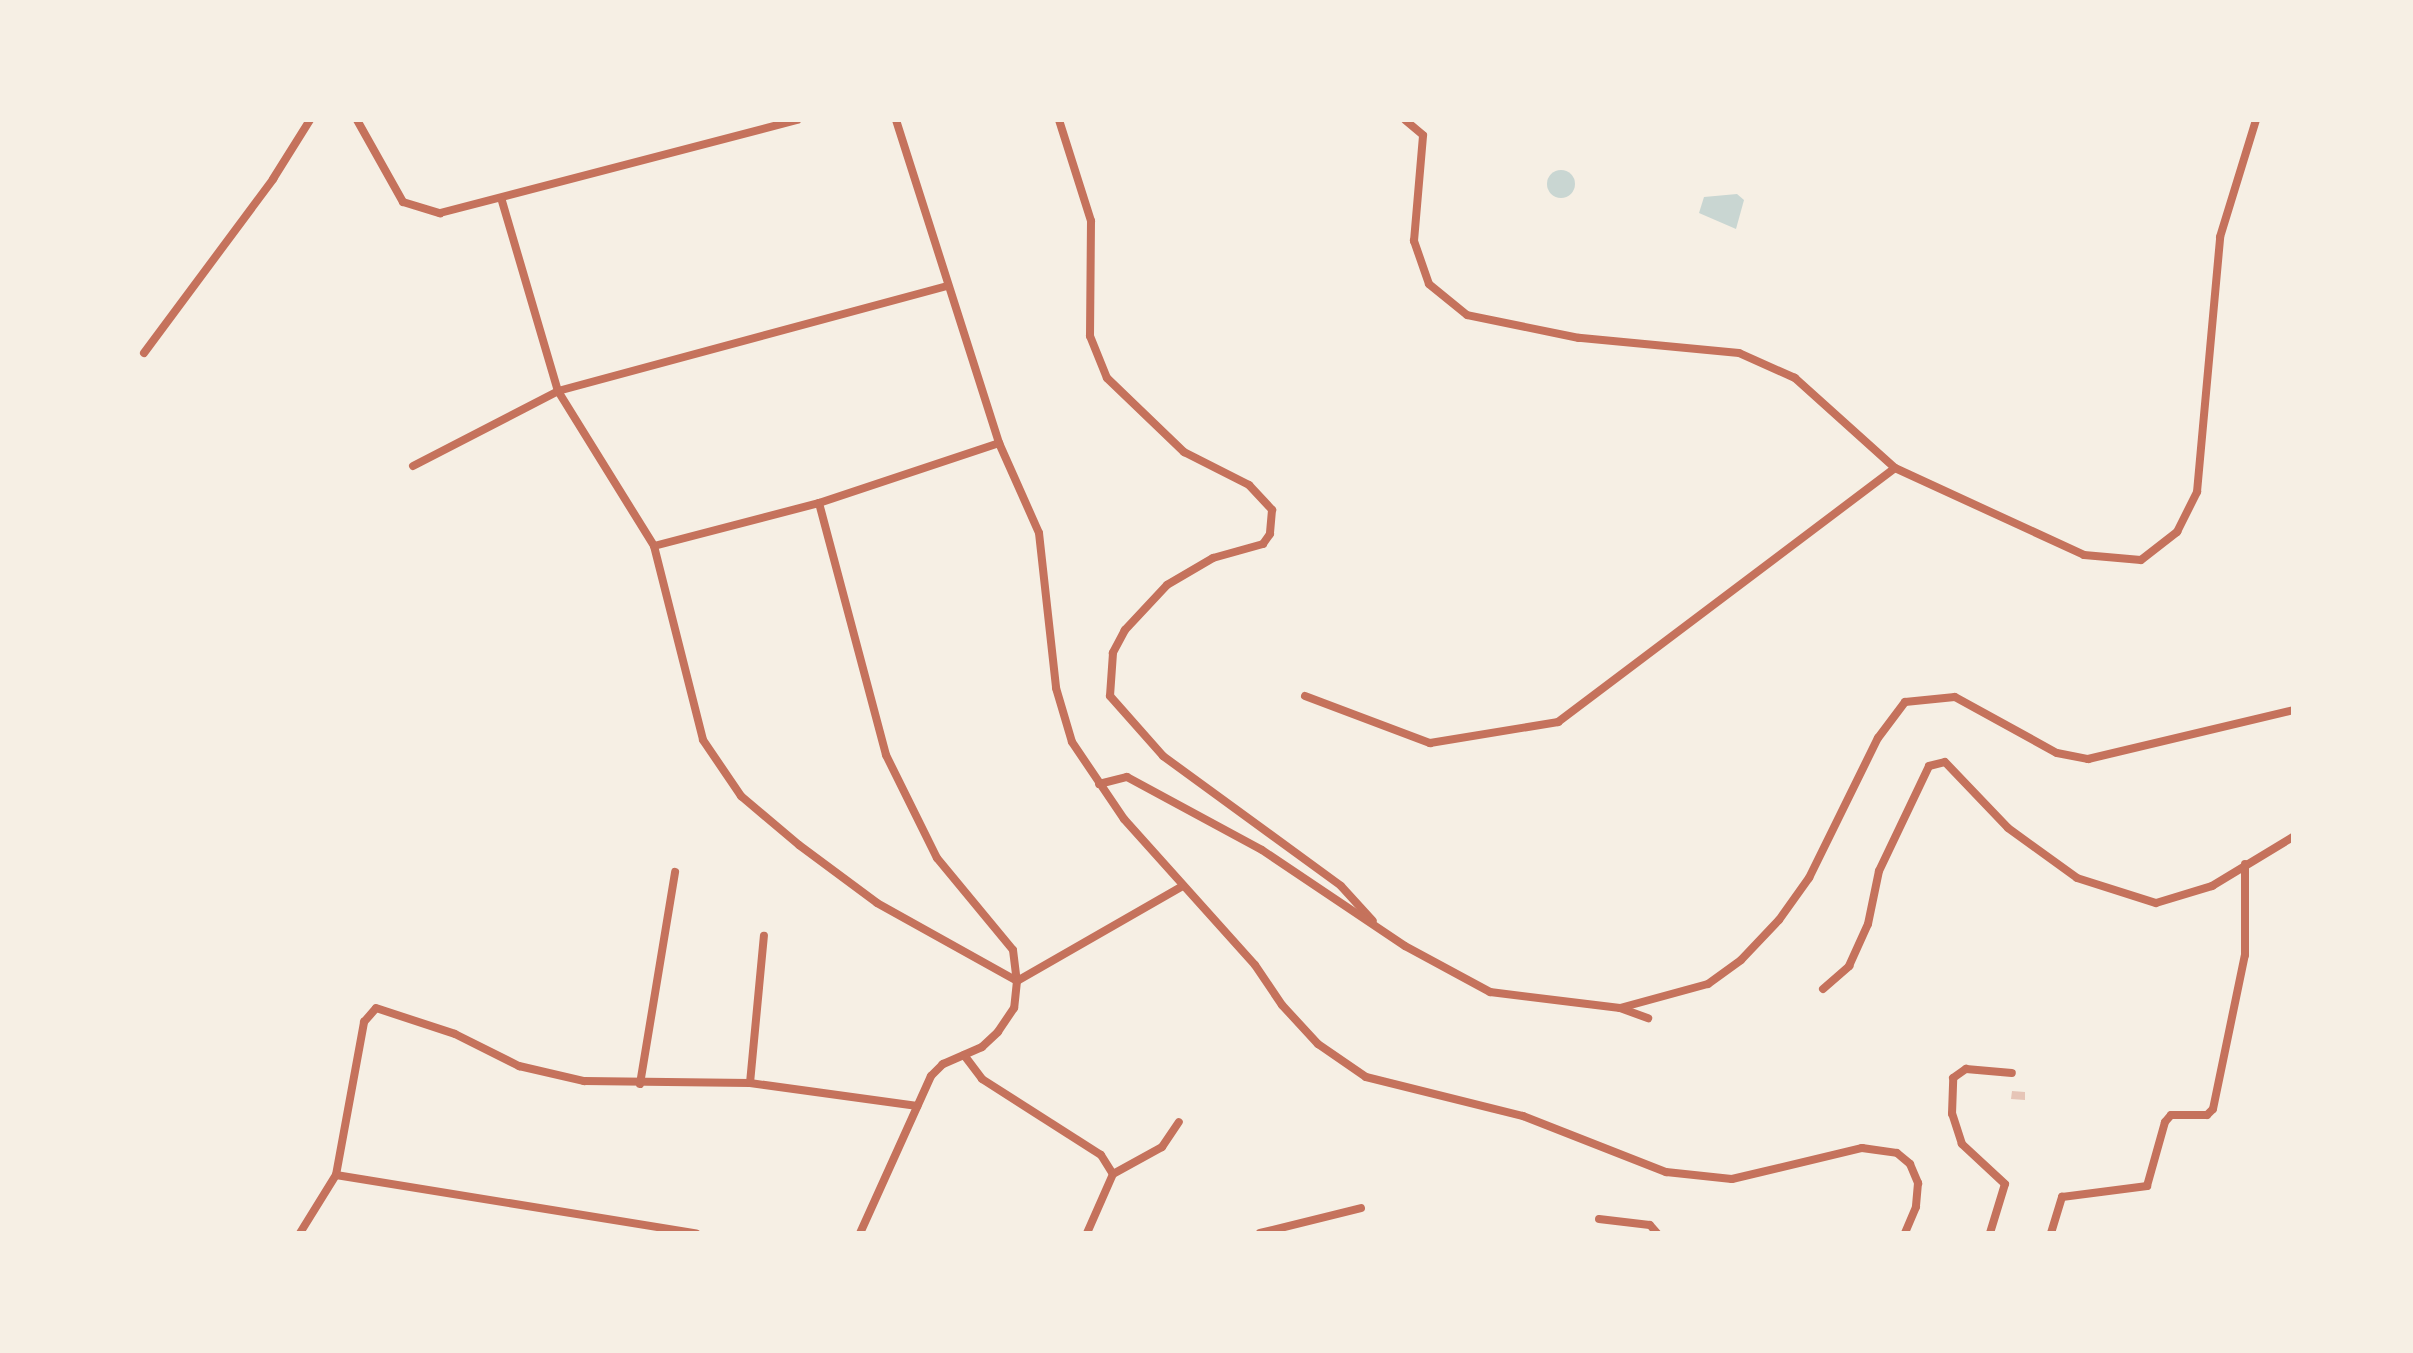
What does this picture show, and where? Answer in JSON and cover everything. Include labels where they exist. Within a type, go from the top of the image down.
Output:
[{"type":"street","points":[[144,353],[273,179],[310,120]]},
{"type":"street","points":[[357,120],[403,202],[440,213],[502,201],[797,120]]},
{"type":"street","points":[[896,120],[999,443],[1039,533],[1056,688],[1072,742],[1099,784],[1183,886],[1255,965],[1282,1005],[1318,1044],[1366,1077],[1523,1116],[1666,1172],[1732,1179],[1862,1148],[1883,1148],[1910,1164],[1918,1183],[1916,1207],[1905,1233]]},
{"type":"street","points":[[1059,120],[1091,221],[1090,336],[1107,378],[1165,437],[1249,485],[1272,510],[1270,534],[1263,544],[1213,558],[1167,585],[1125,630],[1113,653],[1110,696],[1163,756],[1341,886],[1373,921]]},
{"type":"street","points":[[1405,120],[1423,135],[1414,241],[1429,284],[1467,315],[1579,338],[1739,353],[1795,378],[1895,468],[2084,555],[2141,560],[2177,532],[2197,492],[2220,237],[2256,120]]},
{"type":"street","points":[[502,201],[558,391],[654,546],[703,740],[741,796],[877,903],[1017,981]]},
{"type":"street","points":[[413,466],[558,391],[948,286]]},
{"type":"street","points":[[654,546],[819,503],[999,443]]},
{"type":"street","points":[[1305,696],[1430,743],[1558,722],[1895,468]]},
{"type":"street","points":[[819,503],[886,755],[937,858],[1013,950],[1017,981],[1014,1008],[998,1032],[964,1055],[943,1064],[931,1076],[860,1233]]},
{"type":"street","points":[[1620,1008],[1708,984],[1741,960],[1779,920],[1809,878],[1878,738],[1905,702],[1955,697],[2057,753],[2088,759],[2293,710]]},
{"type":"street","points":[[1823,989],[1849,966],[1868,924],[1879,871],[1929,766],[1945,762],[2008,828],[2077,878],[2156,903],[2212,886],[2293,837]]},
{"type":"street","points":[[1099,784],[1127,777],[1262,850],[1373,921],[1405,946],[1490,992],[1620,1008],[1648,1018]]},
{"type":"street","points":[[2051,1233],[2062,1197],[2147,1186],[2165,1122],[2171,1115],[2207,1115],[2213,1109],[2245,955],[2245,864]]},
{"type":"street","points":[[640,1084],[675,872]]},
{"type":"street","points":[[1017,981],[1183,886]]},
{"type":"street","points":[[750,1083],[764,936]]},
{"type":"street","points":[[300,1233],[336,1175],[364,1022],[376,1008],[455,1034],[519,1066],[584,1081],[750,1083],[917,1106]]},
{"type":"street","points":[[964,1055],[982,1079],[1101,1155],[1113,1174]]},
{"type":"street","points":[[1990,1233],[2005,1184],[1962,1144],[1952,1114],[1953,1078],[1966,1069],[2012,1073]]},
{"type":"street","points":[[1087,1233],[1113,1174],[1162,1147],[1179,1122]]},
{"type":"street","points":[[336,1175],[696,1233]]},
{"type":"street","points":[[1260,1233],[1361,1208]]},
{"type":"street","points":[[1599,1219],[1650,1225],[1657,1233]]},
{"type":"shaded area","points":[[1561,170],[1571,174],[1575,184],[1571,194],[1561,198],[1551,194],[1547,184],[1551,174]]},
{"type":"shaded area","points":[[1737,194],[1744,200],[1736,229],[1699,213],[1704,197]]},
{"type":"building","points":[[2012,1091],[2025,1092],[2025,1100],[2011,1099]]}]
